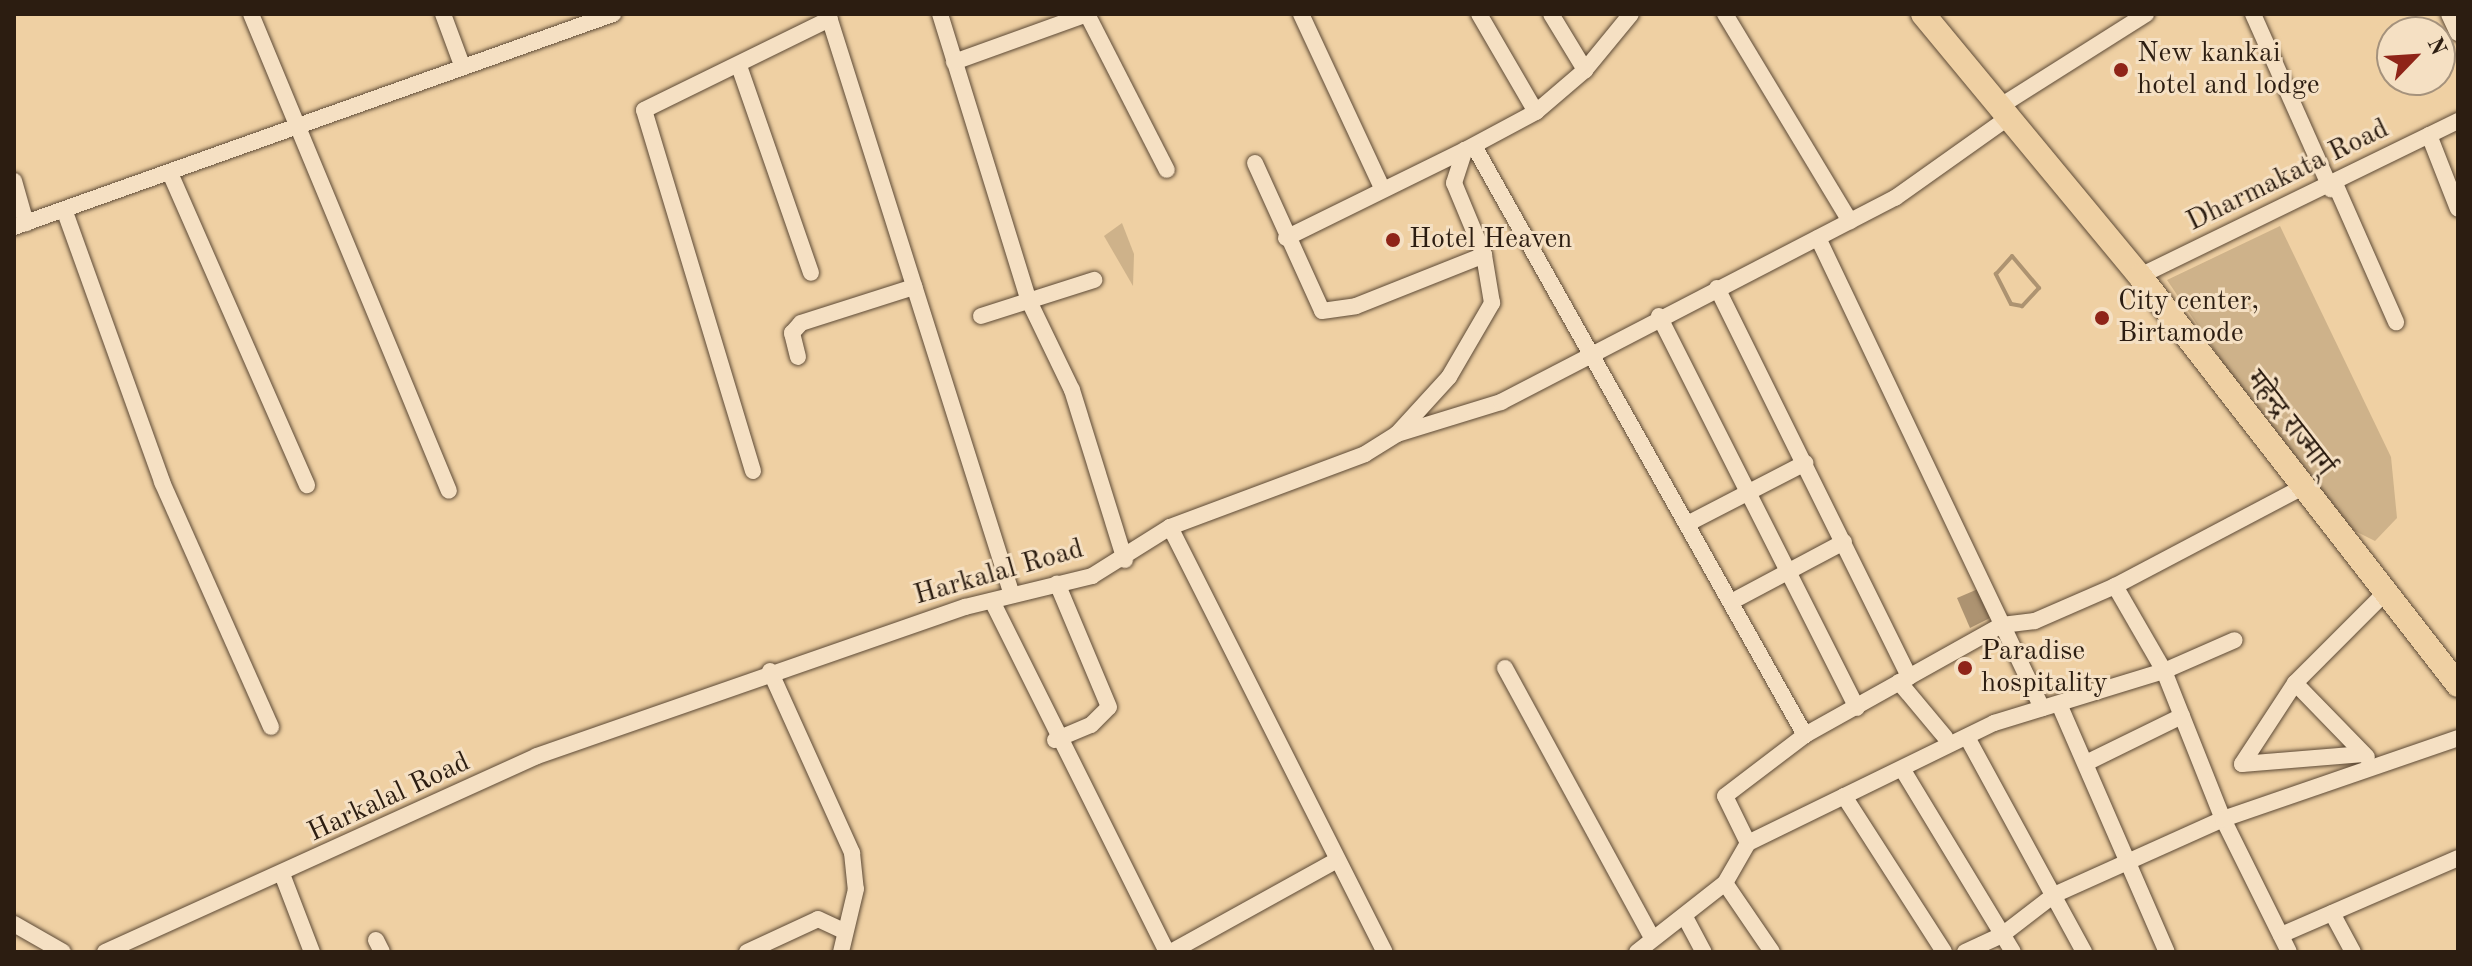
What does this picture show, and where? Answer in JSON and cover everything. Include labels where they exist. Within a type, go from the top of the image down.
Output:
[{"type":"highway","name":"महेन्द्र राज्मार्ग्","points":[[1923,14],[2140,276],[2301,488],[2458,685]]},
{"type":"street","points":[[251,14],[294,124],[449,491]]},
{"type":"street","points":[[443,14],[462,65]]},
{"type":"street","points":[[14,181],[20,225],[65,212],[294,124],[613,14]]},
{"type":"street","points":[[940,14],[1028,299],[1072,390],[1125,560]]},
{"type":"street","points":[[954,62],[1087,14],[1167,170]]},
{"type":"street","points":[[1301,14],[1382,188]]},
{"type":"street","points":[[1479,14],[1536,112]]},
{"type":"street","points":[[1551,14],[1585,70]]},
{"type":"street","points":[[1286,238],[1382,188],[1470,148],[1536,112],[1585,70],[1631,14]]},
{"type":"street","points":[[1725,14],[1850,221]]},
{"type":"street","points":[[1397,434],[1501,402],[1659,316],[1850,221],[1937,172],[2004,112],[2146,14]]},
{"type":"street","points":[[2253,14],[2396,322]]},
{"type":"street","points":[[2449,14],[2458,33]]},
{"type":"street","points":[[753,471],[644,110],[739,66],[829,16],[1012,595]]},
{"type":"street","points":[[739,66],[811,273]]},
{"type":"street","name":"Dharmakata Road","points":[[2140,276],[2334,187],[2458,121]]},
{"type":"street","points":[[2429,135],[2458,209]]},
{"type":"street","points":[[1470,148],[1595,353],[1805,735]]},
{"type":"street","name":"Harkalal Road","points":[[105,952],[537,756],[770,671],[1125,560],[1170,527],[1365,454],[1397,434],[1484,325],[1493,285],[1454,183],[1470,148]]},
{"type":"street","points":[[1255,163],[1286,238],[1322,311],[1356,306],[1484,255]]},
{"type":"street","points":[[170,173],[307,485]]},
{"type":"street","points":[[65,212],[162,482],[271,727]]},
{"type":"street","points":[[1818,238],[2042,708]]},
{"type":"street","points":[[981,316],[1094,280]]},
{"type":"street","points":[[798,357],[792,337],[801,323],[914,287]]},
{"type":"street","points":[[1717,288],[1844,542],[1904,679],[1945,737]]},
{"type":"street","points":[[1659,316],[1857,708]]},
{"type":"street","points":[[1689,523],[1805,463]]},
{"type":"street","points":[[1748,843],[1725,796],[1805,735],[2002,625],[2035,621],[2115,586],[2301,488]]},
{"type":"street","points":[[1170,527],[1385,952]]},
{"type":"street","points":[[1731,602],[1844,542]]},
{"type":"street","points":[[1055,740],[1091,725],[1109,707],[1057,583]]},
{"type":"street","points":[[2115,586],[2164,671],[2223,819],[2289,952]]},
{"type":"street","points":[[2364,754],[2242,764],[2295,683],[2385,593]]},
{"type":"street","points":[[992,601],[1055,740],[1169,952],[1337,860]]},
{"type":"street","points":[[1637,952],[1725,883],[1748,843],[1844,796],[1904,772],[1968,739],[2042,708],[2164,671],[2235,640]]},
{"type":"street","points":[[1505,668],[1652,938]]},
{"type":"street","points":[[770,671],[852,853],[856,889],[842,930],[841,952]]},
{"type":"street","points":[[2295,683],[2379,770]]},
{"type":"street","points":[[2059,704],[2167,952]]},
{"type":"street","points":[[2086,763],[2182,716]]},
{"type":"street","points":[[1965,952],[2002,935],[2054,895],[2223,819],[2379,770],[2458,738]]},
{"type":"street","points":[[1968,739],[2084,952]]},
{"type":"street","points":[[1904,772],[2013,952]]},
{"type":"street","points":[[1844,796],[1944,952]]},
{"type":"street","points":[[2281,935],[2458,858]]},
{"type":"street","points":[[282,874],[312,952]]},
{"type":"street","points":[[1725,883],[1772,952]]},
{"type":"street","points":[[2332,913],[2353,952]]},
{"type":"street","points":[[1685,917],[1704,952]]},
{"type":"street","points":[[747,952],[818,919],[842,930]]},
{"type":"street","points":[[14,924],[63,952]]},
{"type":"shaded area","points":[[1122,223],[1134,254],[1133,286],[1104,236]]},
{"type":"shaded area","points":[[2280,226],[2391,457],[2397,518],[2375,541],[2347,527],[2265,425],[2167,280]]},
{"type":"shaded area","points":[[1978,589],[1990,618],[1970,628],[1957,598]]},
{"type":"waterway","points":[[2012,256],[2039,288],[2022,306],[2011,304],[1996,274],[2012,256]]},
{"type":"place","name":"New kankai hotel and lodge","points":[[2121,70]]},
{"type":"place","name":"Hotel Heaven","points":[[1393,240]]},
{"type":"place","name":"City center, Birtamode","points":[[2102,318]]},
{"type":"place","name":"Paradise hospitality","points":[[1965,668]]}]
